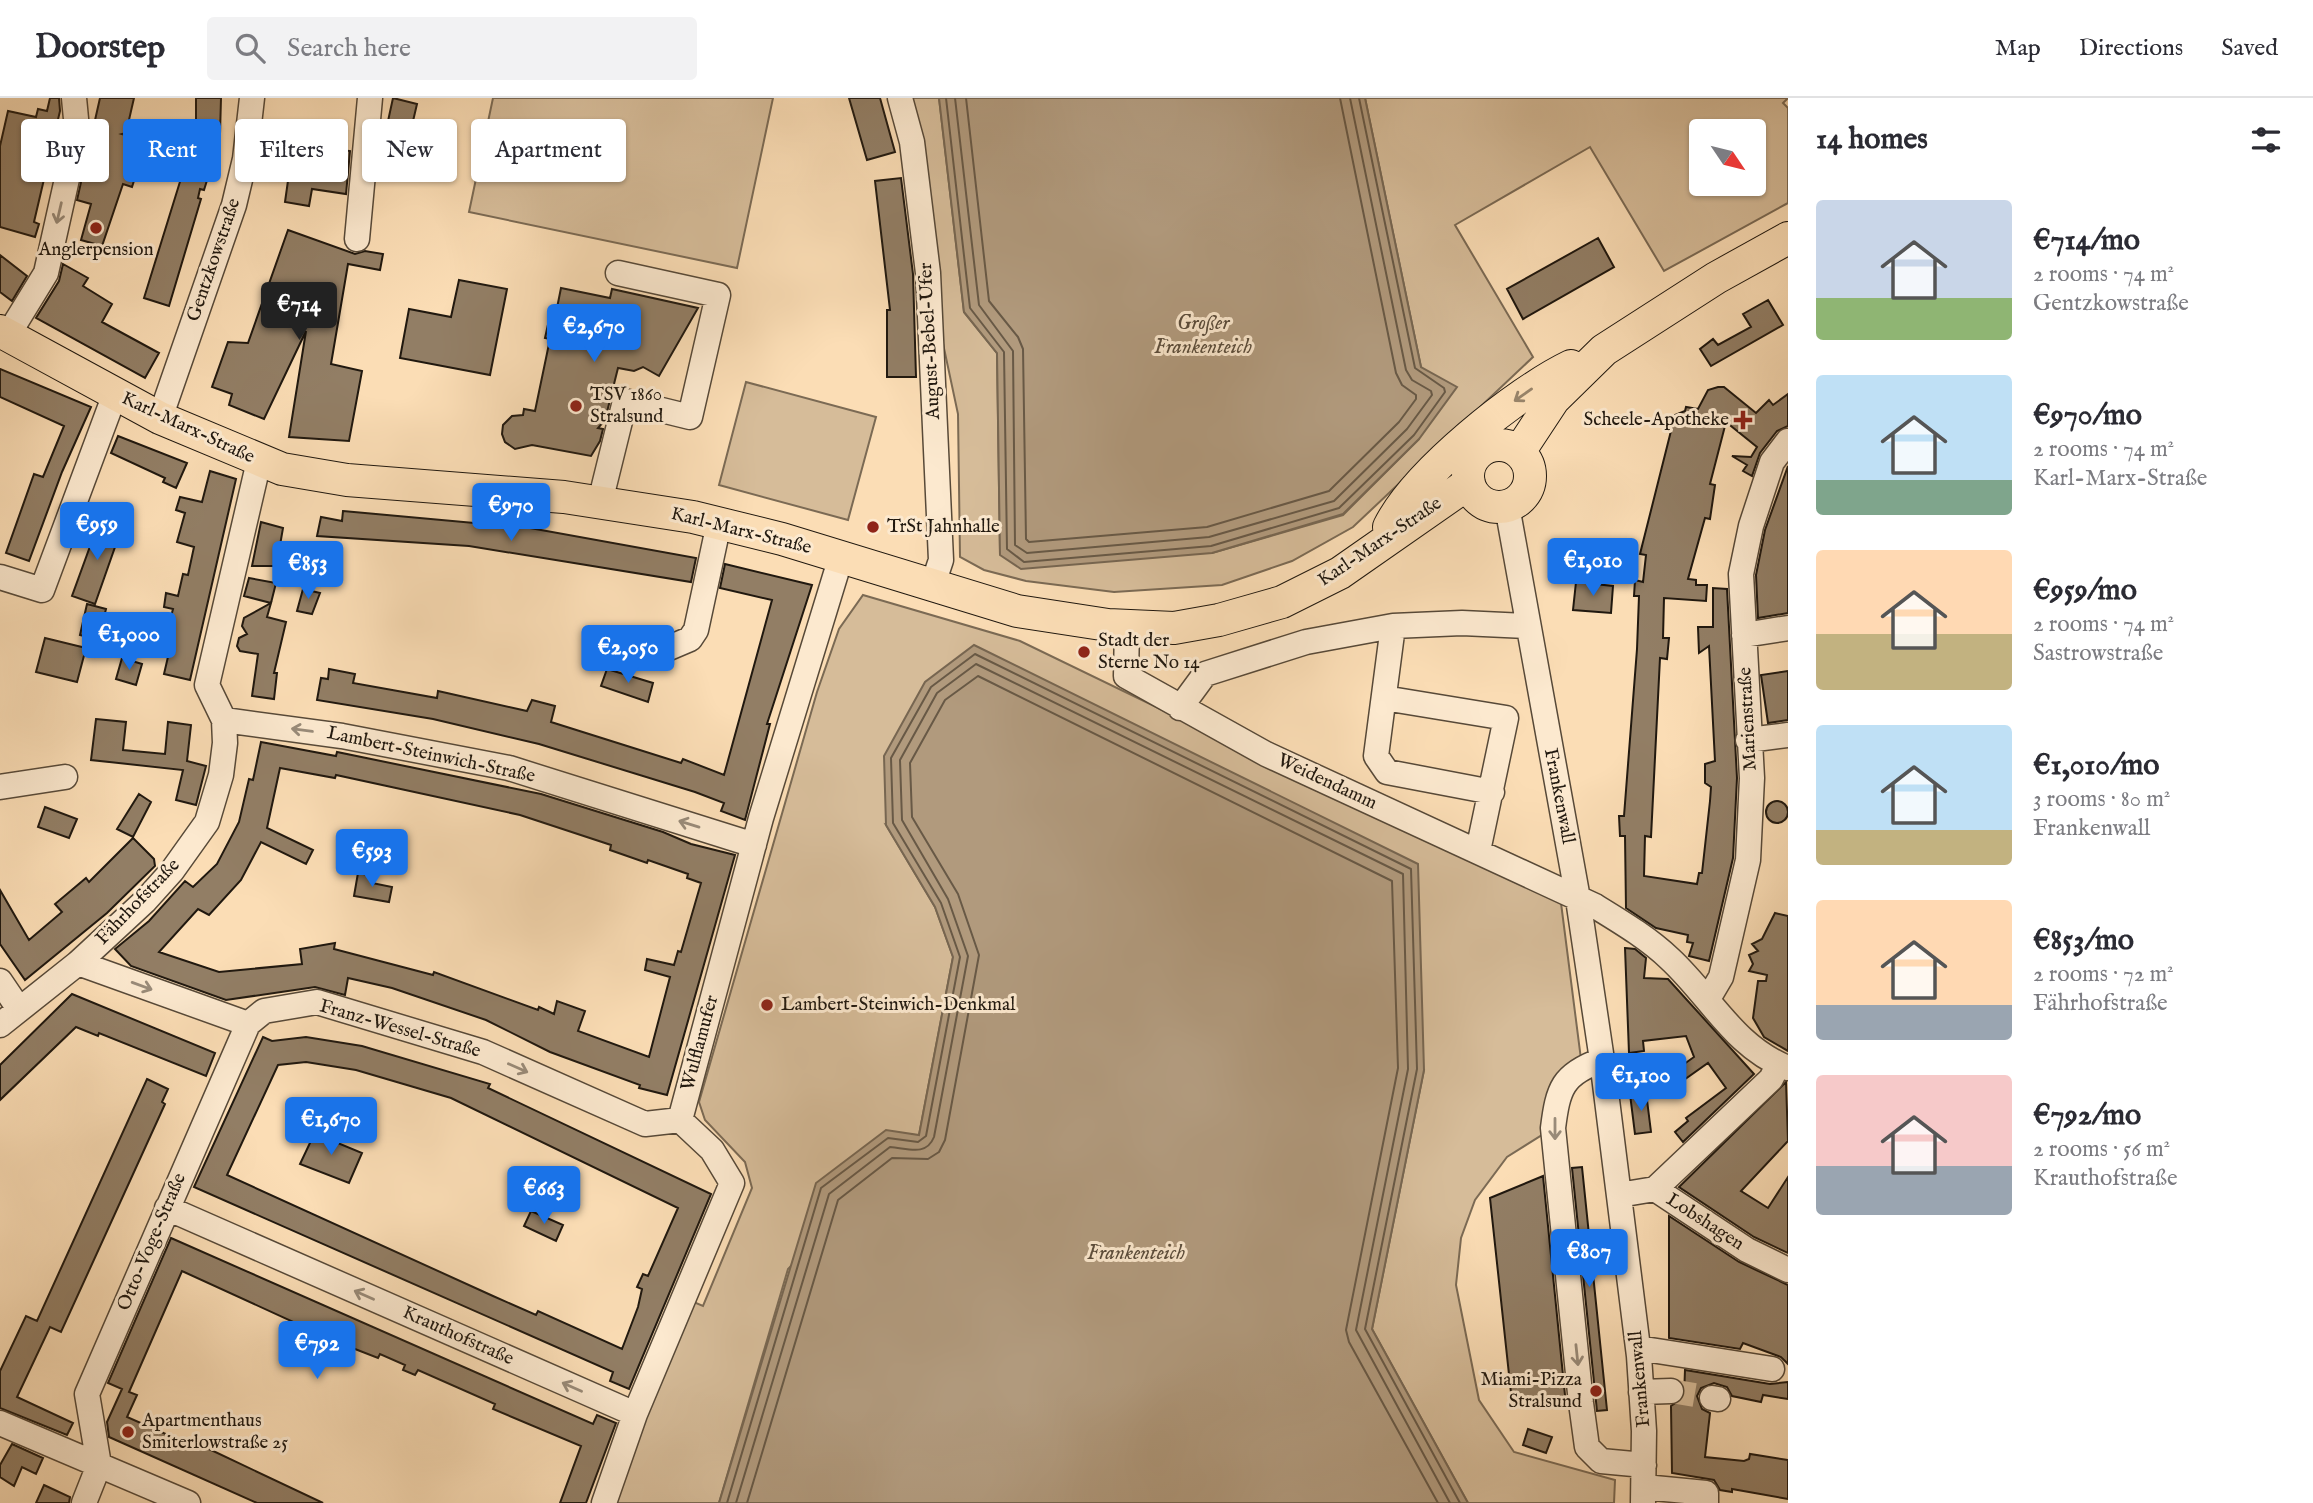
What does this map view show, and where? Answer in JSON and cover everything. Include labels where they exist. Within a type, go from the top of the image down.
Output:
[{"type":"main road","points":[[1379,547],[1395,516],[1472,434],[1554,374],[1604,350],[1716,278],[1788,238]]},
{"type":"main road","name":"Karl-Marx-Straße","points":[[4,333],[160,418],[259,461],[322,477],[525,492],[719,523],[933,584],[1017,611],[1127,627],[1174,628],[1257,610],[1323,583],[1469,483]]},
{"type":"main road","points":[[1519,452],[1554,400],[1604,350]]},
{"type":"main road","points":[[1499,445],[1519,452],[1526,459],[1530,478],[1523,496],[1507,506],[1488,505],[1479,499],[1469,483],[1472,461],[1479,453],[1499,445]]},
{"type":"street","points":[[4,333],[46,273],[77,129],[74,98]]},
{"type":"street","name":"Gentzkowstraße","points":[[160,418],[234,205],[246,159],[252,98]]},
{"type":"street","points":[[357,239],[370,98]]},
{"type":"street","name":"August-Bebel-Ufer","points":[[900,98],[912,142],[928,273],[941,560],[933,584]]},
{"type":"street","points":[[600,502],[625,401],[690,417],[718,295],[618,273]]},
{"type":"street","points":[[0,577],[42,590],[116,394]]},
{"type":"street","name":"Marienstraße","points":[[1707,999],[1721,977],[1748,860],[1752,778],[1741,574],[1751,526],[1772,462],[1788,441]]},
{"type":"street","name":"Fährhofstraße","points":[[0,1025],[78,963],[145,901],[172,871],[207,822],[221,775],[224,720],[207,685],[259,461]]},
{"type":"street","name":"Frankenwall","points":[[1507,506],[1578,899],[1602,1060],[1638,1348],[1641,1392],[1655,1432],[1643,1485]]},
{"type":"street","points":[[650,656],[690,639],[696,630],[719,523]]},
{"type":"street","name":"Wulflamufer","points":[[680,1120],[754,845],[841,557]]},
{"type":"street","points":[[1180,708],[1205,674],[1306,642],[1393,626],[1462,623],[1527,626]]},
{"type":"street","points":[[1393,626],[1377,756],[1387,772],[1492,792]]},
{"type":"street","name":"Weidendamm","points":[[1127,627],[1126,676],[1266,754],[1578,899],[1643,937],[1670,958],[1730,1029],[1758,1055],[1783,1066]]},
{"type":"street","points":[[1744,635],[1788,628]]},
{"type":"street","points":[[1384,698],[1507,718],[1478,851]]},
{"type":"street","name":"Lambert-Steinwich-Straße","points":[[224,720],[342,736],[509,768],[754,845]]},
{"type":"street","points":[[1748,740],[1788,735]]},
{"type":"street","points":[[0,787],[65,777]]},
{"type":"street","points":[[78,963],[248,1024]]},
{"type":"street","points":[[0,981],[19,1009]]},
{"type":"street","name":"Franz-Wessel-Straße","points":[[248,1024],[264,1011],[317,1002],[483,1052],[645,1124],[680,1120]]},
{"type":"street","name":"Otto-Voge-Straße","points":[[99,1465],[87,1394],[248,1024]]},
{"type":"street","points":[[1602,1060],[1582,1067],[1558,1091],[1553,1128],[1587,1447],[1601,1461],[1643,1485],[1706,1493],[1706,1503]]},
{"type":"street","points":[[1655,1189],[1783,1066]]},
{"type":"street","points":[[604,1503],[635,1414],[732,1183],[712,1150],[680,1120]]},
{"type":"street","name":"Lobshagen","points":[[1619,1195],[1655,1189],[1747,1250],[1788,1270]]},
{"type":"street","name":"Krauthofstraße","points":[[167,1208],[635,1414]]},
{"type":"street","points":[[1638,1348],[1772,1369]]},
{"type":"street","points":[[1641,1392],[1671,1391]]},
{"type":"street","points":[[0,1423],[188,1503]]},
{"type":"street","points":[[84,1503],[99,1465]]},
{"type":"shaded area","points":[[493,98],[773,98],[737,268],[469,212],[475,182],[626,182],[626,119],[489,119]]},
{"type":"shaded area","points":[[900,98],[939,98],[964,312],[997,353],[1000,554],[1212,553],[1343,515],[1419,439],[1421,367],[1365,98],[1788,98],[1783,103],[1788,108],[1788,203],[1664,271],[1590,147],[1455,225],[1533,357],[1353,527],[1292,561],[1222,585],[1114,592],[1026,581],[984,570],[960,557],[958,414],[928,273]]},
{"type":"shaded area","points":[[746,382],[876,417],[848,520],[719,485]]},
{"type":"shaded area","points":[[863,595],[1020,641],[1561,903],[1582,1067],[1553,1128],[1507,1157],[1475,1200],[1461,1238],[1456,1285],[1479,1400],[1514,1452],[1615,1480],[1614,1503],[1468,1503],[1372,1329],[1424,1070],[886,825],[935,907],[953,957],[919,1135],[788,1269],[719,1503],[606,1503],[689,1300],[703,1306],[752,1188],[745,1162],[705,1120],[699,1102],[817,692],[839,629]]},
{"type":"water","name":"Großer Frankenteich","points":[[939,98],[1365,98],[1421,367],[1457,387],[1419,439],[1343,514],[1212,553],[1021,569],[1000,555],[997,353],[964,312]]},
{"type":"water","name":"Frankenteich","points":[[974,645],[1418,864],[1424,1070],[1372,1329],[1468,1503],[719,1503],[816,1183],[886,1130],[919,1135],[953,957],[935,907],[886,825],[884,756],[925,682]]},
{"type":"building","points":[[50,98],[59,98],[58,119],[21,119],[21,182],[43,182],[34,222],[39,224],[35,237],[0,227],[0,146],[8,111],[36,117],[38,109],[47,111]]},
{"type":"building","points":[[100,98],[134,98],[129,119],[123,119],[122,134],[123,182],[134,182],[132,187],[123,184],[102,246],[81,240],[91,204],[77,200],[81,182],[109,182],[109,119],[95,119]]},
{"type":"building","points":[[196,98],[221,98],[220,119],[196,119]]},
{"type":"building","points":[[393,98],[417,104],[414,119],[388,119]]},
{"type":"building","points":[[849,98],[880,98],[895,152],[867,160]]},
{"type":"building","points":[[901,178],[913,274],[916,377],[887,377],[887,310],[890,310],[875,181]]},
{"type":"building","points":[[180,182],[206,182],[204,190],[200,189],[198,198],[201,199],[169,306],[144,298]]},
{"type":"building","points":[[288,182],[347,182],[346,194],[312,189],[309,206],[285,202]]},
{"type":"building","points":[[288,230],[355,254],[365,251],[383,254],[380,270],[348,264],[331,364],[362,371],[349,441],[289,437],[306,331],[264,419],[229,405],[232,394],[212,387],[228,342],[248,343]]},
{"type":"building","points":[[1598,238],[1614,267],[1523,319],[1507,289]]},
{"type":"building","points":[[0,255],[27,276],[12,301],[0,292]]},
{"type":"building","points":[[63,264],[88,278],[83,286],[112,304],[102,322],[159,353],[145,378],[36,318],[59,281]]},
{"type":"building","points":[[459,280],[507,289],[490,375],[400,358],[409,309],[451,317]]},
{"type":"building","points":[[561,288],[610,298],[612,289],[698,308],[659,376],[643,367],[634,371],[618,368],[605,420],[598,428],[603,429],[600,441],[591,456],[532,445],[515,449],[505,442],[502,434],[503,425],[512,416],[523,415],[524,409],[535,411],[550,339],[545,338],[551,311],[555,312],[557,308]]},
{"type":"building","points":[[1768,300],[1783,325],[1711,366],[1700,349],[1713,339],[1718,345],[1751,327],[1743,314]]},
{"type":"building","points":[[0,369],[91,407],[62,472],[29,561],[6,553],[34,474],[43,477],[64,426],[0,397]]},
{"type":"building","points":[[1724,387],[1756,413],[1769,400],[1773,405],[1788,394],[1788,426],[1777,431],[1760,453],[1752,476],[1743,471],[1747,465],[1732,456],[1751,457],[1757,447],[1726,422],[1710,484],[1715,485],[1710,519],[1705,518],[1688,579],[1696,580],[1696,585],[1707,585],[1706,601],[1664,598],[1663,638],[1669,638],[1667,659],[1660,658],[1651,837],[1645,836],[1644,876],[1697,884],[1699,873],[1702,873],[1711,787],[1705,783],[1705,764],[1715,761],[1709,646],[1699,653],[1698,627],[1713,627],[1713,588],[1727,589],[1737,778],[1733,858],[1709,961],[1689,956],[1693,943],[1687,942],[1688,935],[1656,928],[1626,908],[1625,836],[1620,836],[1619,816],[1624,816],[1637,649],[1639,596],[1634,596],[1635,580],[1643,582],[1646,555],[1640,554],[1675,415],[1685,411],[1686,407],[1698,409],[1708,390]]},
{"type":"building","points":[[118,436],[187,463],[176,488],[163,482],[165,478],[111,453]]},
{"type":"building","points":[[1788,466],[1788,613],[1758,618],[1756,575],[1765,530]]},
{"type":"building","points":[[210,471],[236,479],[190,680],[164,674],[174,631],[168,628],[173,609],[164,607],[166,593],[178,596],[183,574],[188,575],[194,547],[177,542],[185,513],[176,510],[180,497],[202,502]]},
{"type":"building","points":[[343,511],[530,528],[696,558],[691,582],[469,546],[317,536],[321,517],[342,521]]},
{"type":"building","points":[[100,519],[122,527],[95,604],[72,596]]},
{"type":"building","points":[[261,522],[283,528],[279,551],[312,551],[307,566],[252,566]]},
{"type":"building","points":[[725,564],[812,585],[767,724],[770,724],[745,820],[721,811],[724,803],[695,792],[539,744],[433,719],[317,700],[321,678],[328,679],[329,669],[355,674],[353,683],[437,698],[438,691],[527,711],[532,700],[555,706],[551,722],[681,763],[683,759],[724,775],[772,600],[720,588]]},
{"type":"building","points":[[249,578],[276,583],[271,603],[244,596]]},
{"type":"building","points":[[1576,582],[1613,586],[1611,613],[1573,610]]},
{"type":"building","points":[[303,589],[320,593],[312,614],[297,611]]},
{"type":"building","points":[[271,603],[267,617],[286,622],[274,673],[277,673],[274,699],[252,696],[258,654],[240,651],[237,646],[239,638],[247,634],[242,626],[244,618]]},
{"type":"building","points":[[87,604],[106,609],[103,621],[109,622],[104,641],[80,635]]},
{"type":"building","points":[[45,638],[86,648],[77,682],[36,672]]},
{"type":"building","points":[[122,658],[142,664],[136,685],[116,679]]},
{"type":"building","points":[[607,669],[653,683],[648,702],[601,686]]},
{"type":"building","points":[[1788,671],[1788,720],[1768,723],[1761,675]]},
{"type":"building","points":[[96,719],[126,722],[123,750],[165,754],[168,722],[191,725],[187,761],[206,766],[196,805],[176,800],[183,770],[91,760]]},
{"type":"building","points":[[261,742],[336,756],[337,752],[541,794],[663,832],[691,844],[735,855],[667,1095],[639,1088],[640,1085],[550,1052],[486,1020],[392,988],[348,978],[345,995],[315,987],[226,1000],[131,966],[115,949],[149,921],[185,881],[193,887],[217,864],[239,822],[249,779],[253,780]],"holes":[[[280,768],[335,778],[336,775],[520,815],[611,845],[610,850],[688,874],[687,878],[701,883],[681,952],[678,951],[674,965],[647,959],[645,970],[670,977],[649,1057],[578,1031],[585,1011],[557,1001],[554,1014],[539,1007],[538,1010],[434,972],[433,975],[334,949],[335,943],[300,949],[302,964],[219,972],[159,952],[198,909],[209,915],[241,880],[261,842],[306,864],[313,850],[267,828]]]},
{"type":"building","points":[[139,794],[151,802],[133,837],[117,829]]},
{"type":"building","points":[[1777,801],[1785,804],[1788,812],[1785,820],[1777,823],[1769,820],[1766,812],[1769,804]]},
{"type":"building","points":[[45,807],[77,819],[69,838],[38,827]]},
{"type":"building","points":[[133,838],[154,859],[155,866],[107,913],[25,980],[0,944],[0,890],[29,940],[62,912],[55,904],[86,878],[89,882]]},
{"type":"building","points":[[358,873],[374,876],[372,883],[392,887],[389,902],[354,896]]},
{"type":"building","points":[[1775,913],[1788,916],[1788,1051],[1764,1037],[1753,1018],[1758,981],[1766,981],[1767,975],[1749,971],[1753,964],[1749,955],[1758,951],[1752,944],[1762,939]]},
{"type":"building","points":[[1625,948],[1635,949],[1646,958],[1644,978],[1668,979],[1754,1074],[1683,1142],[1675,1132],[1688,1121],[1686,1118],[1726,1088],[1708,1063],[1674,1087],[1666,1077],[1694,1057],[1686,1036],[1643,1041],[1644,1051],[1629,1053]]},
{"type":"building","points":[[72,994],[215,1053],[206,1076],[99,1033],[98,1036],[76,1027],[0,1100],[0,1065]]},
{"type":"building","points":[[263,1037],[272,1041],[306,1037],[362,1046],[490,1084],[488,1088],[711,1194],[629,1389],[610,1381],[613,1372],[194,1187]],"holes":[[[306,1062],[356,1070],[451,1098],[678,1208],[648,1276],[643,1274],[637,1287],[642,1289],[638,1307],[622,1349],[538,1311],[536,1315],[227,1175],[278,1065]]]},
{"type":"building","points":[[147,1079],[168,1089],[162,1102],[165,1104],[61,1332],[50,1327],[17,1397],[73,1423],[67,1435],[0,1408],[0,1371],[26,1316],[37,1321]]},
{"type":"building","points":[[1786,1082],[1788,1141],[1741,1191],[1768,1208],[1788,1177],[1788,1253],[1754,1237],[1679,1187]]},
{"type":"building","points":[[1646,1092],[1651,1132],[1635,1134],[1630,1094]]},
{"type":"building","points":[[318,1126],[331,1131],[328,1139],[362,1153],[349,1183],[300,1164]]},
{"type":"building","points":[[1582,1167],[1607,1410],[1597,1411],[1572,1168]]},
{"type":"building","points":[[1543,1176],[1567,1407],[1511,1393],[1490,1198]]},
{"type":"building","points":[[531,1211],[563,1225],[556,1241],[524,1226]]},
{"type":"building","points":[[1669,1216],[1739,1262],[1788,1285],[1788,1364],[1781,1357],[1743,1343],[1740,1349],[1669,1338]]},
{"type":"building","points":[[171,1238],[593,1424],[597,1415],[616,1423],[586,1503],[560,1503],[581,1446],[493,1409],[495,1404],[418,1370],[415,1375],[403,1370],[405,1365],[380,1354],[378,1358],[337,1342],[182,1271],[129,1392],[137,1395],[127,1417],[186,1443],[188,1440],[209,1449],[323,1503],[257,1503],[109,1437],[107,1422],[122,1389],[108,1383]]},
{"type":"building","points":[[1685,1370],[1770,1384],[1788,1382],[1788,1399],[1763,1395],[1761,1402],[1732,1396],[1727,1387],[1714,1383],[1701,1388],[1697,1396],[1702,1409],[1710,1413],[1705,1457],[1744,1461],[1749,1459],[1750,1454],[1788,1460],[1788,1499],[1732,1489],[1732,1492],[1720,1490],[1714,1480],[1672,1473],[1671,1406],[1684,1397]]},
{"type":"building","points":[[1528,1429],[1552,1437],[1546,1453],[1523,1445]]},
{"type":"building","points":[[12,1444],[43,1458],[36,1474],[22,1467],[14,1486],[0,1477],[0,1465]]},
{"type":"building","points":[[44,1485],[70,1497],[69,1503],[36,1503]]},
{"type":"tunnel","points":[[1671,1391],[1712,1398]]},
{"type":"place","name":"Anglerpension","points":[[96,228]]},
{"type":"place","name":"TSV 1860 Stralsund","points":[[576,406]]},
{"type":"place","name":"Scheele-Apotheke","points":[[1743,420]]},
{"type":"place","name":"TrSt Jahnhalle","points":[[873,527]]},
{"type":"place","name":"Stadt der Sterne No 14","points":[[1084,652]]},
{"type":"place","name":"Lambert-Steinwich-Denkmal","points":[[767,1005]]},
{"type":"place","name":"Miami-Pizza Stralsund","points":[[1596,1391]]},
{"type":"place","name":"Apartmenthaus Smiterlowstraße 25","points":[[128,1432]]}]
